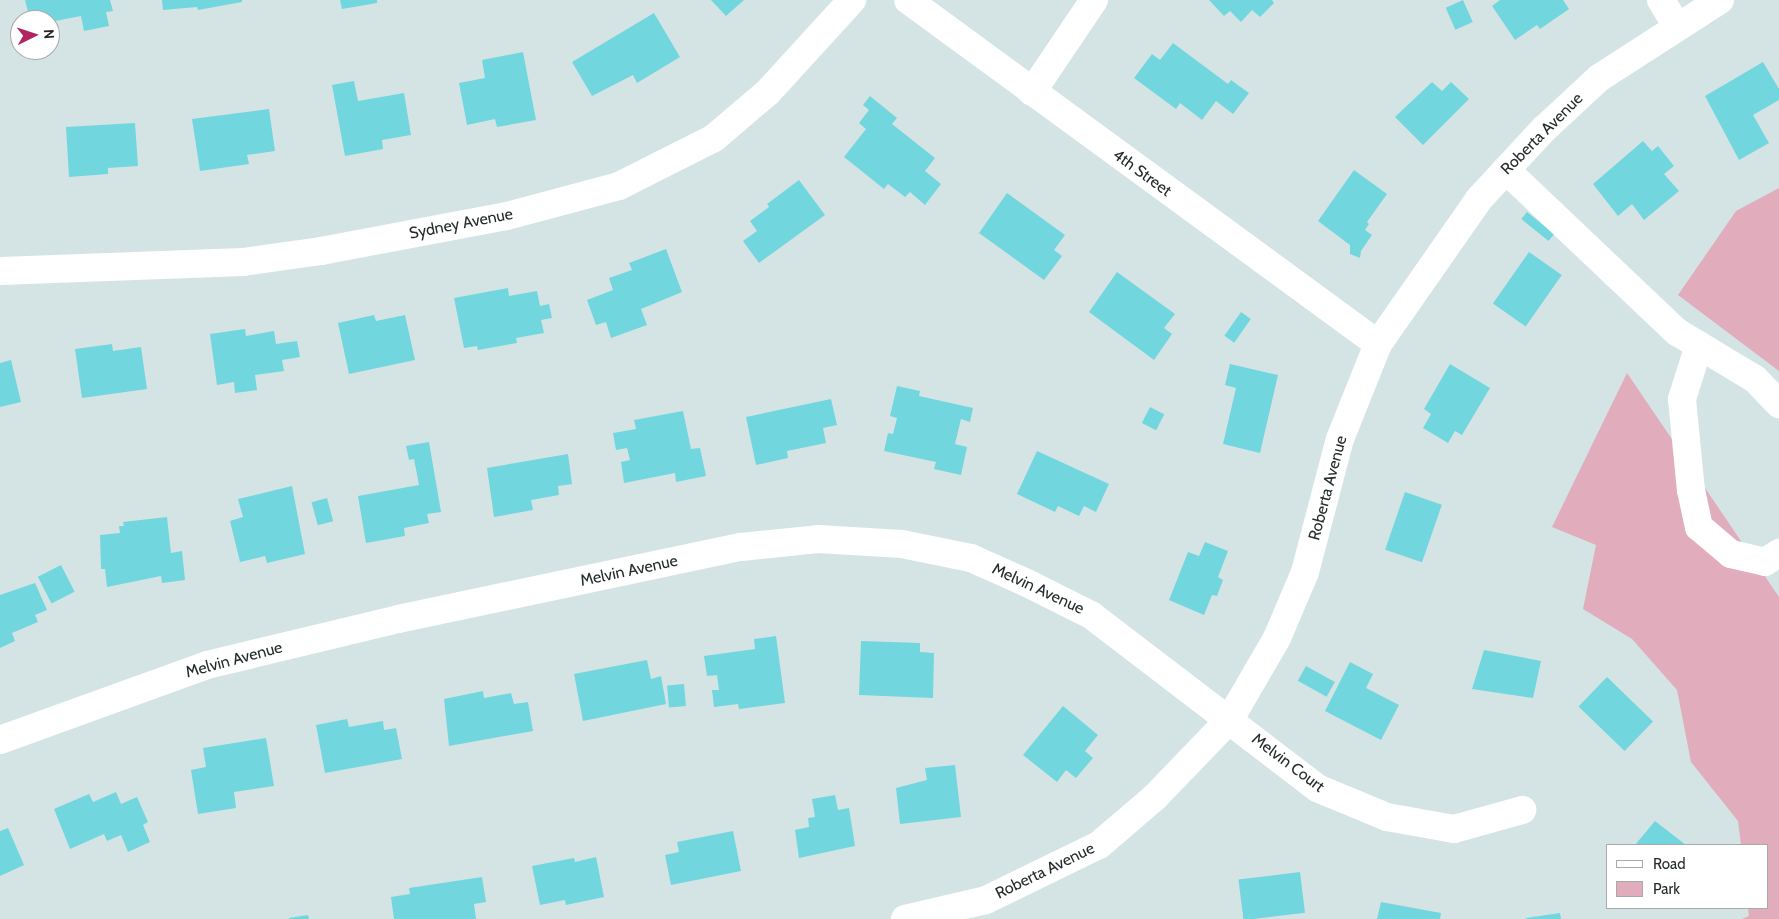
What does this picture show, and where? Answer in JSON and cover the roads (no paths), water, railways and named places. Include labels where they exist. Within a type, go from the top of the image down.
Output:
[{"type":"street","name":"Sydney Avenue","points":[[0,271],[242,262],[321,251],[507,216],[619,186],[714,138],[768,92],[852,0]]},
{"type":"street","name":"4th Street","points":[[908,0],[1378,344]]},
{"type":"street","points":[[1032,92],[1094,0]]},
{"type":"street","points":[[1661,0],[1676,26]]},
{"type":"street","name":"Roberta Avenue","points":[[905,919],[986,900],[1099,845],[1155,797],[1230,719],[1277,638],[1305,572],[1340,439],[1378,344],[1480,198],[1506,170],[1599,78],[1676,26],[1720,0]]},
{"type":"street","points":[[1506,170],[1678,332],[1755,379],[1779,404]]},
{"type":"street","points":[[1699,345],[1682,399],[1691,490],[1699,527],[1731,554],[1765,562],[1779,552]]},
{"type":"street","name":"Melvin Avenue","points":[[0,740],[207,665],[398,619],[741,547],[818,539],[902,544],[971,558],[1019,579],[1090,615],[1230,719]]},
{"type":"street","name":"Melvin Court","points":[[1230,719],[1317,788],[1387,817],[1454,829],[1522,810]]}]
